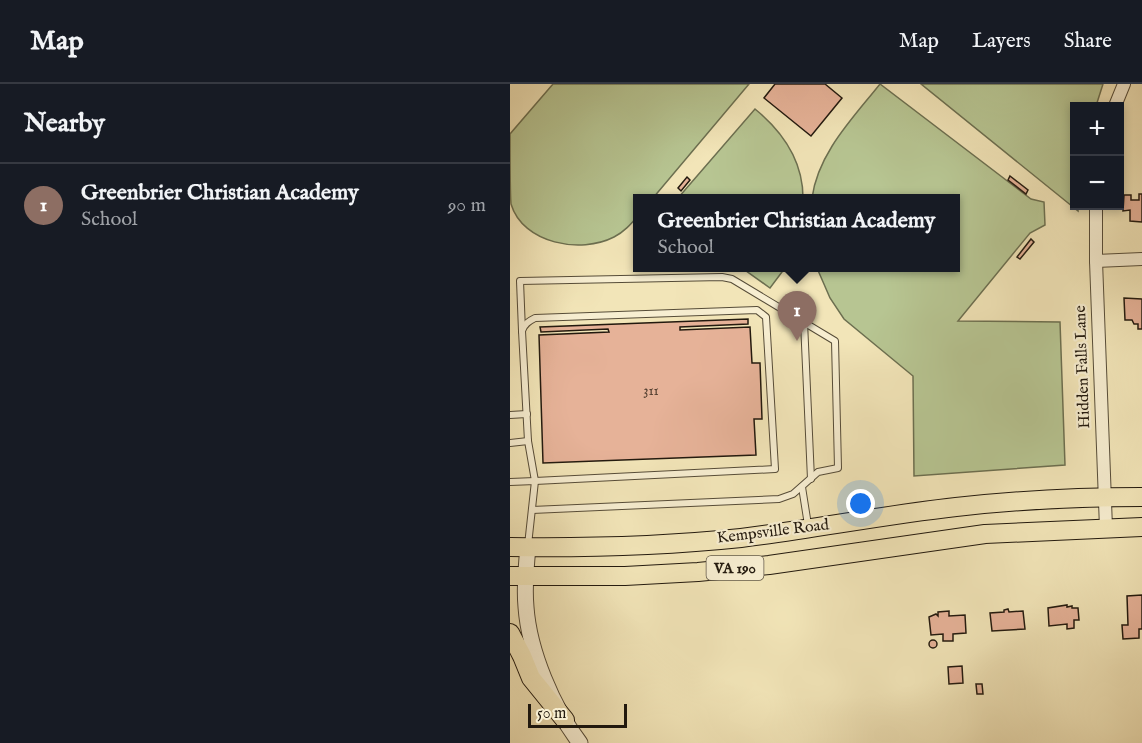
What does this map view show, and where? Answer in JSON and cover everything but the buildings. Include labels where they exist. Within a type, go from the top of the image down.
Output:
[{"type":"main road","name":"Kempsville Road","points":[[519,547],[684,543],[809,529],[1015,501],[1142,497]]},
{"type":"main road","name":"Kempsville Road","points":[[517,576],[625,576],[698,572],[770,565],[976,535],[1142,527]]},
{"type":"main road","points":[[510,633],[520,650],[531,678],[565,720]]},
{"type":"street","points":[[1117,102],[1124,84]]},
{"type":"street","name":"Hidden Falls Lane","points":[[1096,210],[1106,528]]},
{"type":"street","points":[[1096,261],[1142,259]]},
{"type":"street","points":[[519,547],[517,576],[531,636],[546,680],[578,741]]},
{"type":"lane","points":[[519,547],[532,510],[535,481],[528,441],[519,281],[722,277],[732,279],[835,341],[838,468],[818,472],[793,494],[779,499],[532,510]]},
{"type":"lane","points":[[510,482],[775,469],[766,317],[757,310],[535,318],[524,326],[522,331]]},
{"type":"lane","points":[[804,322],[811,479]]},
{"type":"lane","points":[[510,415],[527,414]]},
{"type":"lane","points":[[510,443],[528,441]]},
{"type":"lane","points":[[802,487],[809,529]]},
{"type":"green space","points":[[553,84],[749,84],[656,194],[633,194],[633,222],[630,225],[621,233],[601,242],[570,245],[555,242],[540,237],[518,218],[511,204],[510,134]]},
{"type":"green space","points":[[880,84],[1031,199],[1044,202],[1045,225],[1030,233],[958,321],[1060,322],[1065,465],[914,476],[913,376],[844,319],[830,298],[819,272],[960,272],[960,194],[813,194],[821,166],[848,123]]},
{"type":"green space","points":[[921,84],[1103,84],[1097,102],[1070,102],[1070,205]]},
{"type":"green space","points":[[755,109],[774,127],[790,148],[799,172],[803,194],[681,194]]},
{"type":"green space","points":[[748,272],[782,272],[770,288]]},
{"type":"place","name":"Greenbrier Christian Academy","points":[[797,341]]}]
